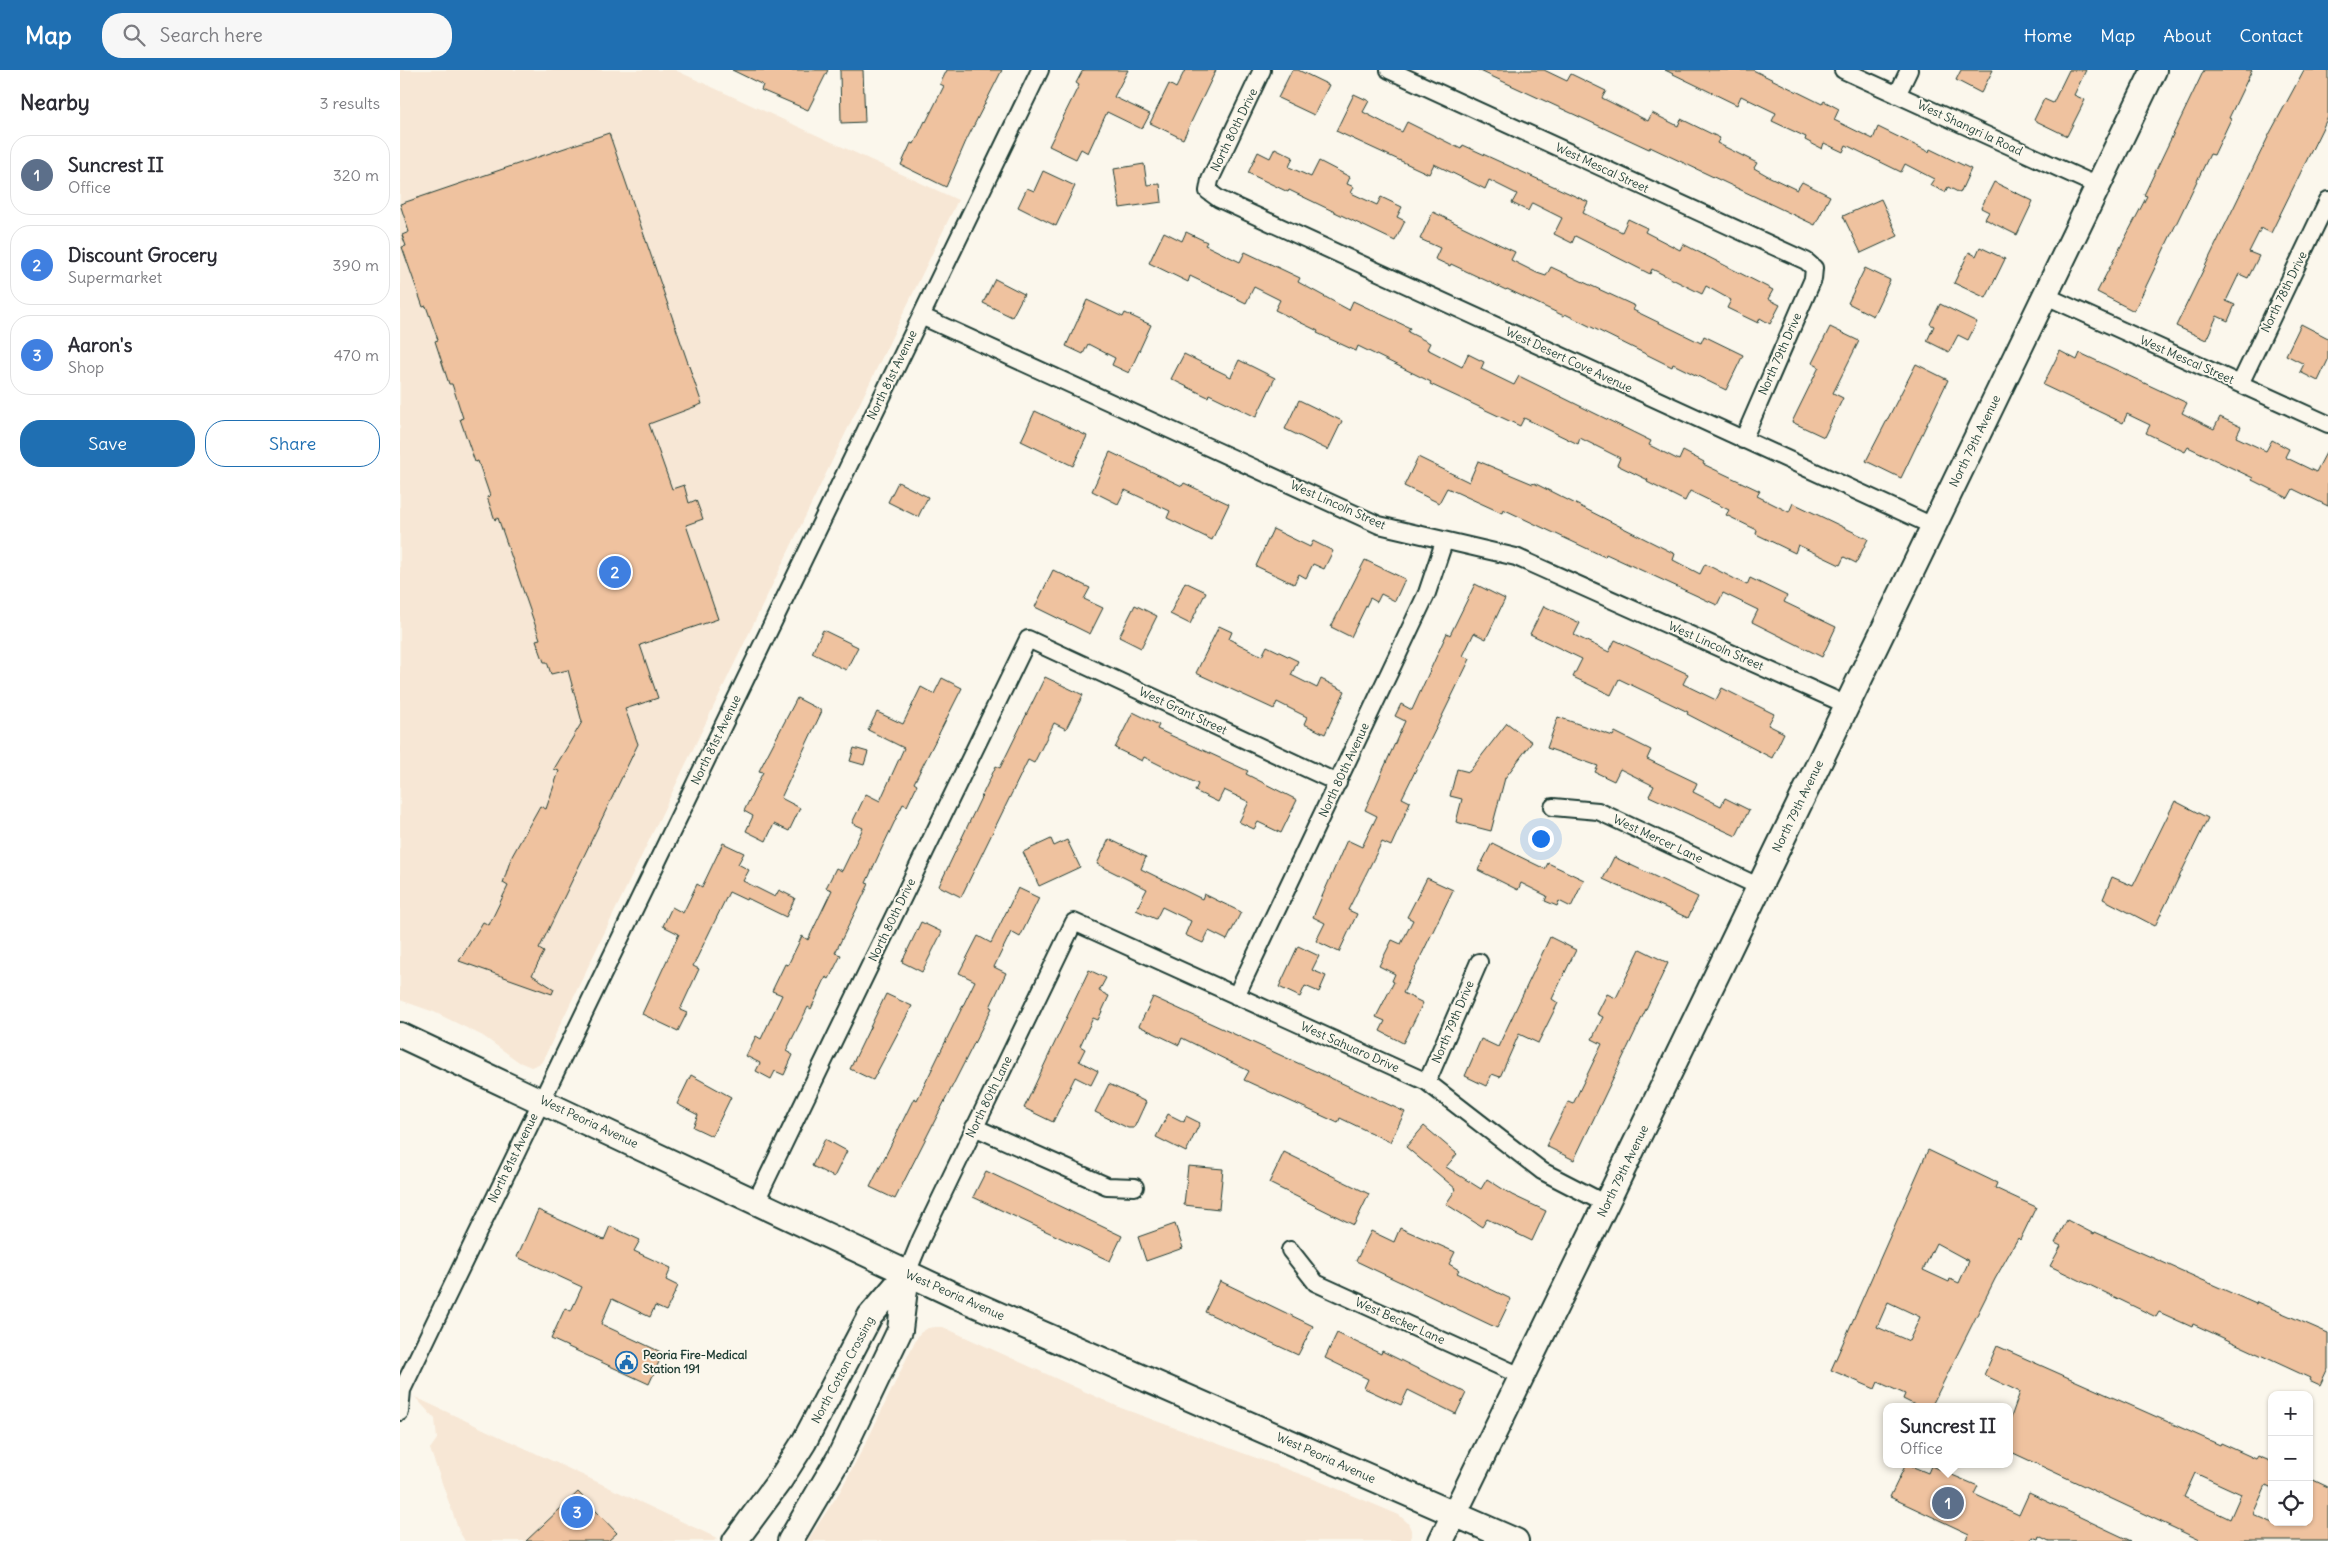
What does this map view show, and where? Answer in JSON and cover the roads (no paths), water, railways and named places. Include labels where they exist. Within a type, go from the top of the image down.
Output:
[{"type":"main road","name":"North 79th Avenue","points":[[1441,1541],[1760,887],[2154,70]]},
{"type":"main road","name":"West Peoria Avenue","points":[[400,1035],[542,1100],[907,1273],[1516,1541]]},
{"type":"main road","name":"North Cotton Crossing","points":[[735,1541],[780,1480],[804,1442],[870,1316],[907,1273]]},
{"type":"main road","points":[[790,1541],[839,1458],[900,1330],[907,1273]]},
{"type":"street","name":"North 81st Avenue","points":[[400,1412],[402,1390],[1040,70]]},
{"type":"street","name":"North 80th Drive","points":[[1208,191],[1210,180],[1262,70]]},
{"type":"street","name":"West Mescal Street","points":[[1388,70],[1806,261],[1814,268]]},
{"type":"street","name":"West Shangri la Road","points":[[1843,70],[2098,186]]},
{"type":"street","points":[[1897,95],[1909,70]]},
{"type":"street","name":"West Desert Cove Avenue","points":[[1208,191],[1219,200],[1933,526]]},
{"type":"street","name":"North 78th Drive","points":[[2240,384],[2328,200]]},
{"type":"street","name":"North 79th Drive","points":[[1742,440],[1813,278],[1814,268]]},
{"type":"street","name":"West Mescal Street","points":[[2046,296],[2328,424]]},
{"type":"street","name":"West Lincoln Street","points":[[921,316],[1379,525],[1444,542],[1516,557],[1847,705]]},
{"type":"street","name":"North 80th Avenue","points":[[1236,996],[1427,593],[1444,542]]},
{"type":"street","name":"North 80th Drive","points":[[756,1202],[1028,639]]},
{"type":"street","name":"West Grant Street","points":[[1028,639],[1338,782]]},
{"type":"street","name":"West Mercer Lane","points":[[1553,807],[1598,811],[1760,887]]},
{"type":"street","name":"West Sahuaro Drive","points":[[1074,922],[1427,1082],[1542,1171],[1606,1204]]},
{"type":"street","name":"North 80th Lane","points":[[907,1273],[974,1127],[1074,922]]},
{"type":"street","name":"North 79th Drive","points":[[1427,1082],[1480,962]]},
{"type":"street","points":[[974,1127],[1107,1186],[1135,1187]]},
{"type":"street","name":"West Becker Lane","points":[[1290,1250],[1316,1283],[1521,1376]]},
{"type":"place","name":"Discount Grocery","points":[[615,572]]},
{"type":"place","name":"Peoria Fire-Medical Station 191","points":[[627,1362]]},
{"type":"place","name":"Suncrest II","points":[[1948,1503]]},
{"type":"place","name":"Aaron's","points":[[577,1512]]}]
